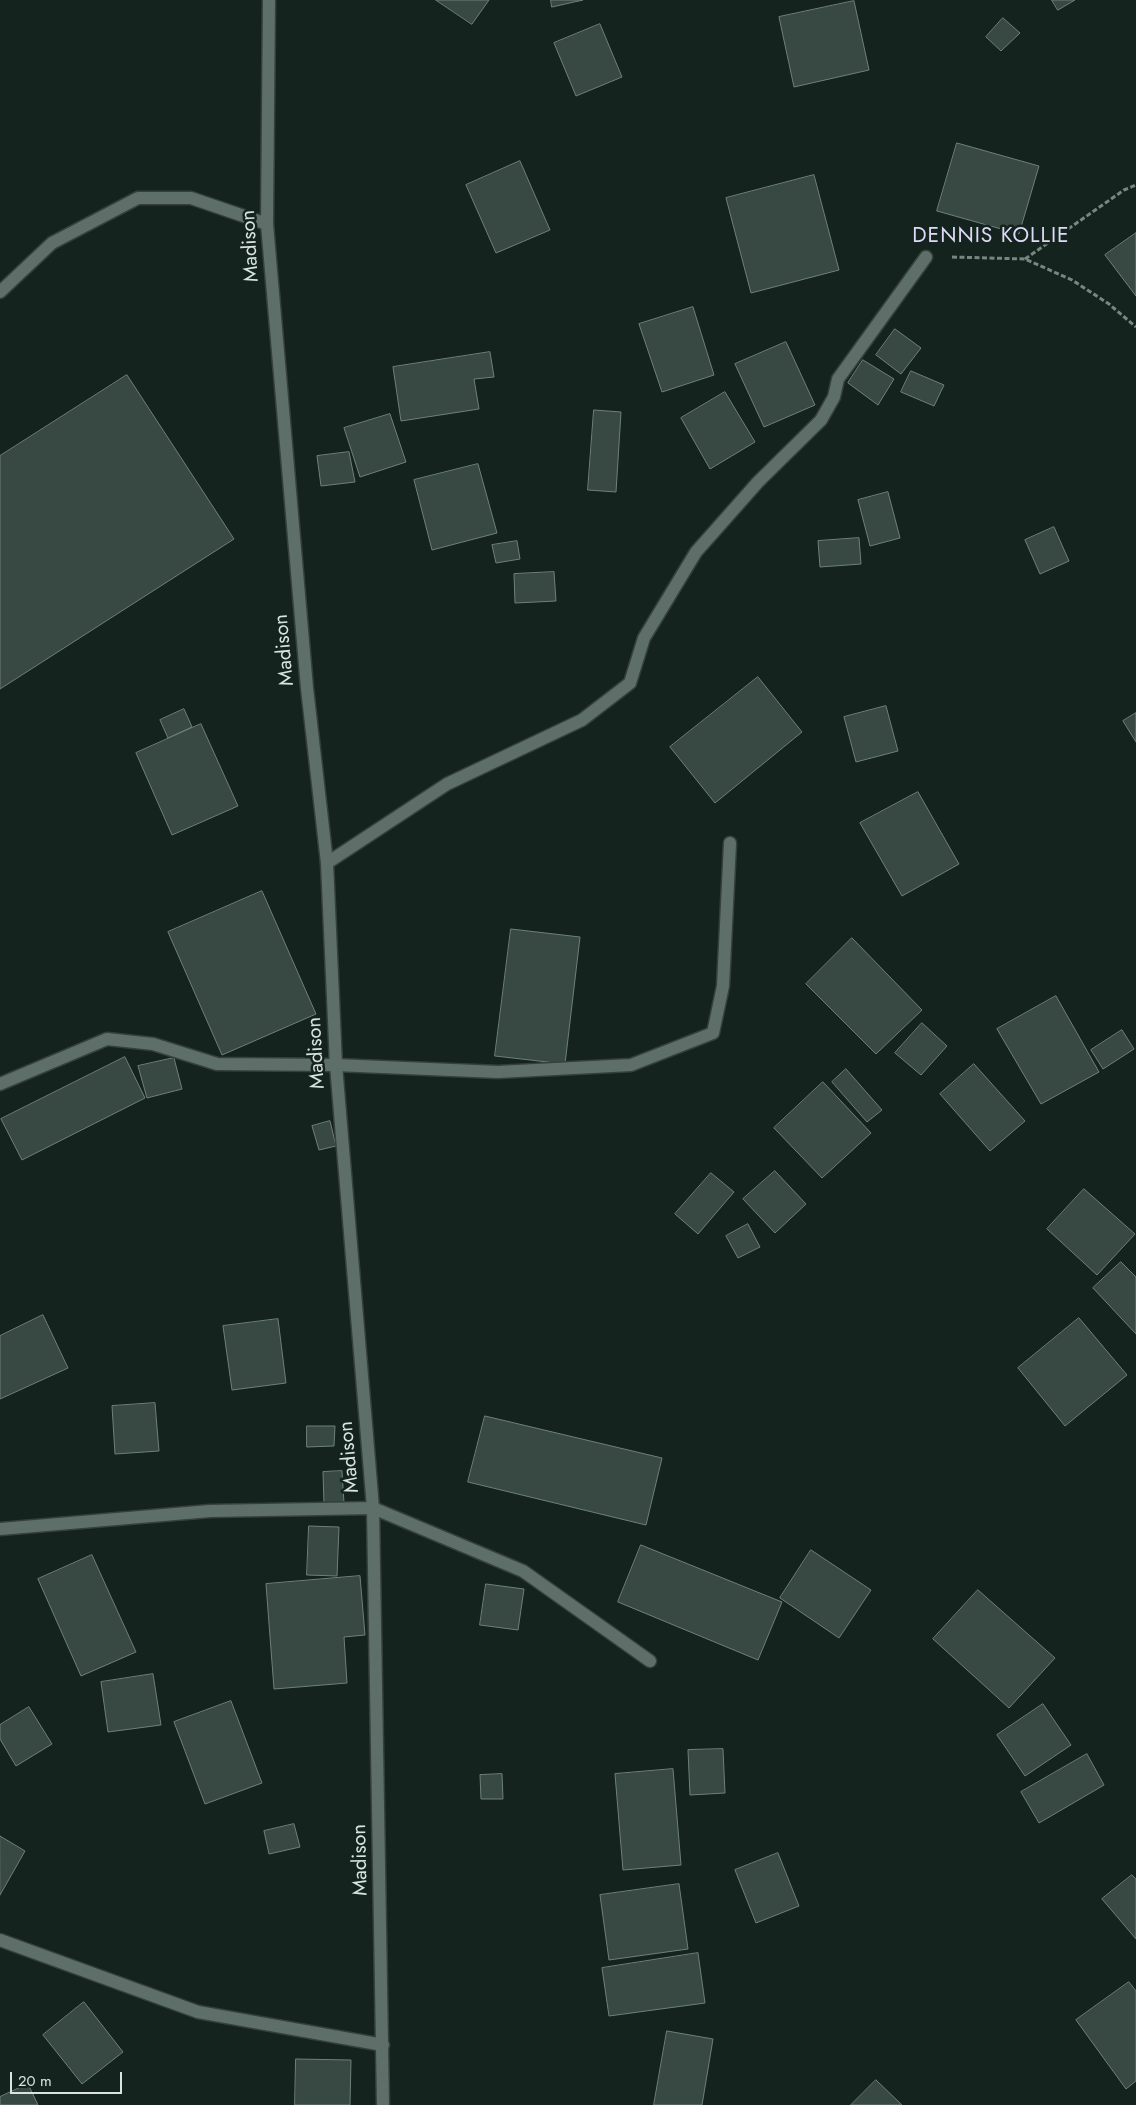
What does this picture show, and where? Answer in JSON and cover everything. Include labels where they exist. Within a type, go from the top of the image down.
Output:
[{"type":"street","name":"Madison","points":[[269,0],[267,224],[307,688],[327,863],[336,1065],[373,1508],[383,2045],[382,2105]]},
{"type":"street","points":[[0,292],[52,243],[138,198],[190,198],[267,224]]},
{"type":"street","points":[[327,863],[447,784],[582,720],[630,683],[644,638],[696,552],[758,482],[821,420],[834,397],[838,379],[926,257]]},
{"type":"street","points":[[0,1084],[107,1039],[153,1044],[217,1064],[336,1065],[498,1072],[631,1065],[713,1033],[723,986],[730,843]]},
{"type":"street","points":[[0,1529],[210,1511],[373,1508],[523,1571],[650,1661]]},
{"type":"street","points":[[0,1940],[198,2012],[383,2045]]},
{"type":"path","points":[[1025,259],[1124,190],[1136,185]]},
{"type":"path","points":[[926,257],[1025,259],[1072,280],[1109,304],[1136,327]]},
{"type":"building","points":[[436,0],[489,0],[472,24]]},
{"type":"building","points":[[551,0],[583,0],[552,7]]},
{"type":"building","points":[[1052,0],[1075,0],[1058,10]]},
{"type":"building","points":[[854,1],[869,70],[794,87],[779,17]]},
{"type":"building","points":[[1003,18],[1020,33],[1001,51],[986,37]]},
{"type":"building","points":[[600,24],[622,77],[576,96],[554,43]]},
{"type":"building","points":[[957,143],[1039,166],[1019,234],[937,211]]},
{"type":"building","points":[[520,161],[550,230],[496,253],[466,185]]},
{"type":"building","points":[[814,175],[839,270],[751,293],[726,198]]},
{"type":"building","points":[[1136,233],[1136,296],[1105,255]]},
{"type":"building","points":[[693,307],[714,375],[662,392],[639,324]]},
{"type":"building","points":[[895,329],[921,348],[901,374],[876,355]]},
{"type":"building","points":[[786,342],[815,405],[764,427],[735,364]]},
{"type":"building","points":[[490,352],[494,377],[474,379],[479,409],[401,421],[393,367]]},
{"type":"building","points":[[863,360],[894,379],[878,405],[848,383]]},
{"type":"building","points":[[911,371],[944,385],[934,406],[901,392]]},
{"type":"building","points":[[127,375],[234,539],[0,689],[0,456]]},
{"type":"building","points":[[725,392],[755,442],[710,469],[681,418]]},
{"type":"building","points":[[594,410],[621,412],[616,492],[588,490]]},
{"type":"building","points":[[390,414],[406,462],[360,477],[344,428]]},
{"type":"building","points":[[349,452],[355,482],[321,486],[317,456]]},
{"type":"building","points":[[478,464],[497,533],[432,550],[414,480]]},
{"type":"building","points":[[888,492],[900,538],[870,546],[858,500]]},
{"type":"building","points":[[1054,527],[1069,561],[1040,574],[1025,540]]},
{"type":"building","points":[[859,538],[861,564],[820,567],[818,541]]},
{"type":"building","points":[[517,541],[520,559],[496,563],[492,545]]},
{"type":"building","points":[[554,572],[556,601],[515,603],[514,574]]},
{"type":"building","points":[[758,677],[802,732],[715,803],[670,747]]},
{"type":"building","points":[[886,706],[898,751],[856,762],[844,717]]},
{"type":"building","points":[[184,709],[192,727],[168,738],[160,720]]},
{"type":"building","points":[[1136,713],[1136,742],[1123,721]]},
{"type":"building","points":[[201,724],[238,806],[172,835],[136,753]]},
{"type":"building","points":[[918,792],[959,864],[902,896],[860,823]]},
{"type":"building","points":[[262,891],[316,1014],[222,1055],[168,932]]},
{"type":"building","points":[[511,929],[580,937],[565,1064],[495,1056]]},
{"type":"building","points":[[852,938],[922,1010],[876,1054],[806,984]]},
{"type":"building","points":[[1056,996],[1099,1072],[1041,1104],[997,1029]]},
{"type":"building","points":[[922,1023],[947,1046],[921,1075],[895,1053]]},
{"type":"building","points":[[1122,1030],[1134,1049],[1103,1069],[1091,1050]]},
{"type":"building","points":[[125,1057],[145,1098],[22,1160],[1,1119]]},
{"type":"building","points":[[174,1058],[182,1089],[147,1098],[138,1066]]},
{"type":"building","points":[[974,1064],[1025,1121],[990,1151],[940,1094]]},
{"type":"building","points":[[846,1069],[882,1110],[867,1122],[832,1082]]},
{"type":"building","points":[[823,1082],[871,1133],[822,1178],[774,1128]]},
{"type":"building","points":[[330,1121],[336,1146],[319,1150],[312,1126]]},
{"type":"building","points":[[775,1171],[806,1204],[775,1233],[743,1199]]},
{"type":"building","points":[[711,1173],[734,1192],[698,1234],[675,1214]]},
{"type":"building","points":[[1084,1189],[1135,1234],[1097,1275],[1047,1229]]},
{"type":"building","points":[[748,1224],[760,1247],[738,1258],[726,1236]]},
{"type":"building","points":[[1121,1262],[1136,1277],[1136,1334],[1093,1288]]},
{"type":"building","points":[[43,1315],[68,1368],[0,1399],[0,1336]]},
{"type":"building","points":[[1079,1318],[1127,1375],[1065,1426],[1018,1368]]},
{"type":"building","points":[[278,1319],[286,1383],[232,1390],[223,1326]]},
{"type":"building","points":[[155,1403],[159,1451],[115,1454],[112,1406]]},
{"type":"building","points":[[485,1416],[662,1458],[646,1525],[468,1482]]},
{"type":"building","points":[[307,1426],[335,1426],[334,1446],[307,1447]]},
{"type":"building","points":[[342,1471],[344,1503],[324,1504],[323,1472]]},
{"type":"building","points":[[309,1526],[339,1527],[337,1576],[307,1575]]},
{"type":"building","points":[[641,1545],[782,1602],[758,1660],[618,1602]]},
{"type":"building","points":[[811,1550],[871,1590],[839,1638],[780,1598]]},
{"type":"building","points":[[92,1555],[136,1652],[81,1676],[38,1579]]},
{"type":"building","points":[[360,1576],[365,1635],[344,1637],[347,1683],[274,1689],[266,1584]]},
{"type":"building","points":[[486,1584],[524,1589],[518,1630],[480,1625]]},
{"type":"building","points":[[978,1590],[1055,1658],[1009,1708],[933,1639]]},
{"type":"building","points":[[153,1674],[161,1725],[108,1732],[101,1682]]},
{"type":"building","points":[[231,1701],[262,1783],[205,1804],[174,1722]]},
{"type":"building","points":[[1043,1704],[1071,1745],[1025,1776],[997,1735]]},
{"type":"building","points":[[29,1707],[52,1744],[16,1766],[0,1739],[0,1725]]},
{"type":"building","points":[[723,1749],[725,1793],[690,1795],[688,1750]]},
{"type":"building","points":[[1087,1754],[1104,1785],[1039,1823],[1021,1792]]},
{"type":"building","points":[[673,1769],[681,1865],[623,1870],[615,1774]]},
{"type":"building","points":[[502,1774],[503,1799],[481,1799],[480,1775]]},
{"type":"building","points":[[294,1824],[300,1847],[269,1854],[264,1831]]},
{"type":"building","points":[[0,1836],[25,1851],[0,1895]]},
{"type":"building","points":[[778,1853],[799,1906],[756,1923],[735,1870]]},
{"type":"building","points":[[1132,1875],[1136,1879],[1136,1939],[1102,1899]]},
{"type":"building","points":[[679,1884],[688,1949],[609,1960],[600,1895]]},
{"type":"building","points":[[698,1953],[705,2003],[609,2016],[602,1968]]},
{"type":"building","points":[[1129,1982],[1136,1991],[1136,2081],[1126,2089],[1076,2020]]},
{"type":"building","points":[[84,2002],[123,2052],[82,2084],[43,2035]]},
{"type":"building","points":[[667,2031],[713,2039],[702,2105],[654,2105]]},
{"type":"building","points":[[296,2059],[351,2060],[350,2105],[295,2105]]},
{"type":"building","points":[[876,2080],[902,2105],[851,2105]]},
{"type":"building","points":[[28,2084],[38,2105],[0,2105],[0,2097]]},
{"type":"district","name":"DENNIS KOLLIE","points":[[991,237]]}]
